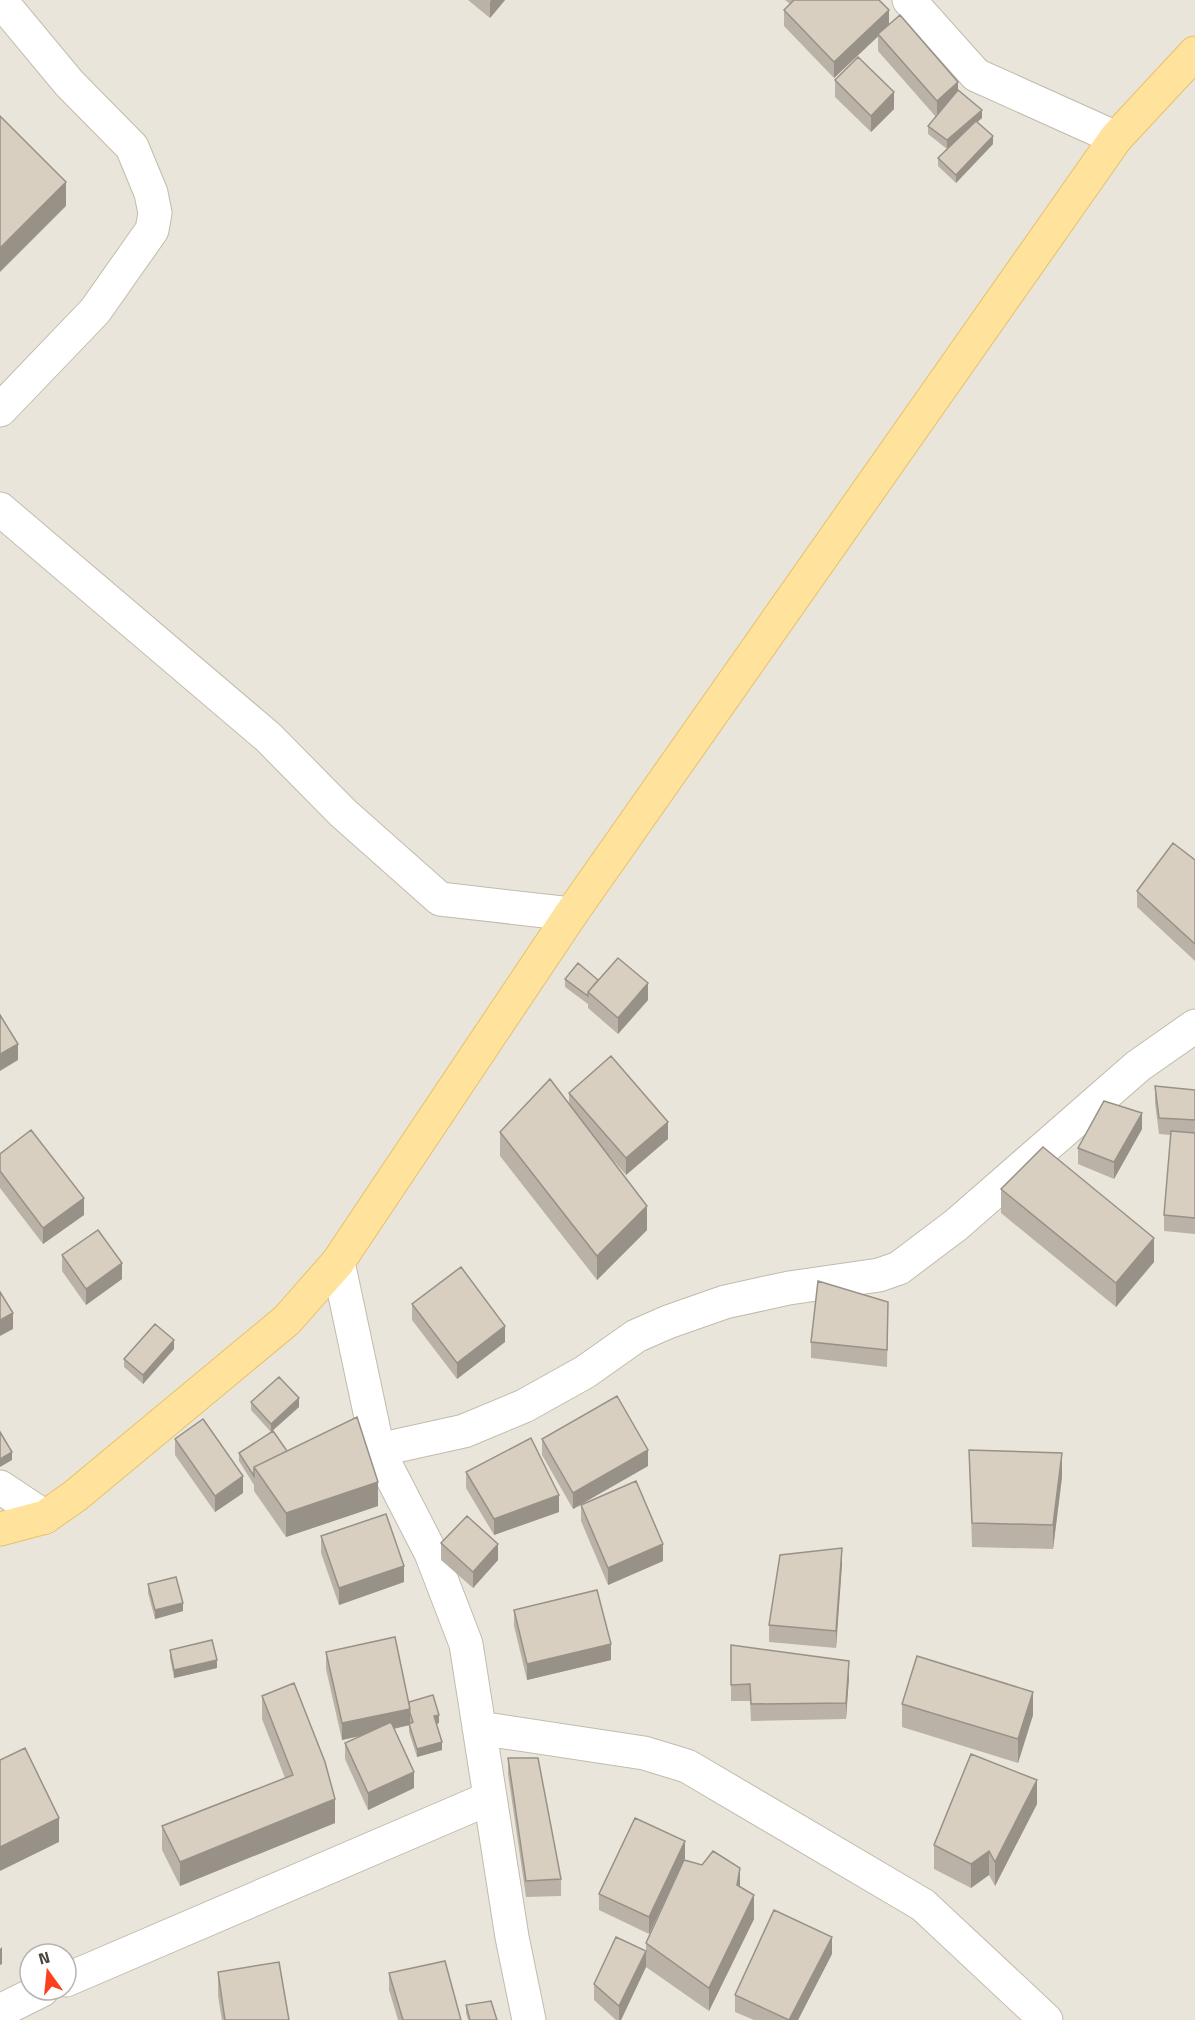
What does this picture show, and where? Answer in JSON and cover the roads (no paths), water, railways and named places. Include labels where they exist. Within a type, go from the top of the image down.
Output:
[{"type":"main road","points":[[0,1529],[45,1517],[75,1497],[287,1320],[338,1262],[571,914],[1116,138],[1195,53]]},
{"type":"street","points":[[0,0],[69,83],[132,147],[151,193],[155,213],[152,230],[95,311],[0,410]]},
{"type":"street","points":[[909,0],[976,75],[1116,138]]},
{"type":"street","points":[[0,509],[268,737],[343,813],[440,899],[571,914]]},
{"type":"street","points":[[378,1450],[464,1431],[524,1406],[585,1372],[636,1336],[725,1302],[789,1288],[847,1281],[898,1268],[956,1225],[1138,1066],[1195,1026]]},
{"type":"street","points":[[338,1262],[378,1450],[431,1553],[466,1644],[512,1937],[530,2020]]},
{"type":"street","points":[[0,1487],[45,1517]]},
{"type":"street","points":[[479,1728],[644,1753],[687,1766],[923,1905],[1046,2020]]},
{"type":"street","points":[[78,1975],[490,1798]]},
{"type":"street","points":[[0,2011],[18,2002]]}]
